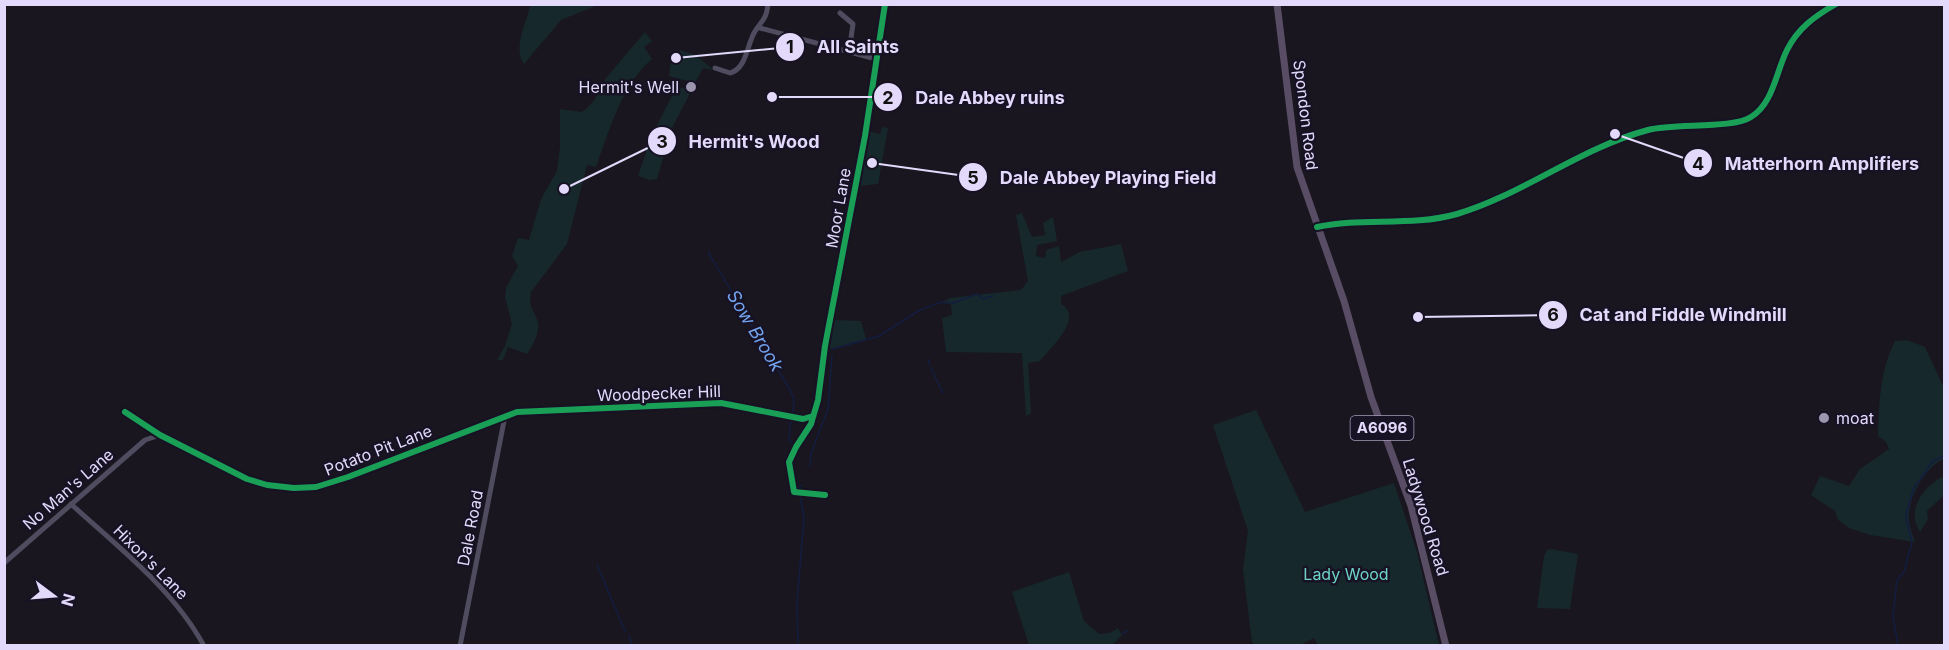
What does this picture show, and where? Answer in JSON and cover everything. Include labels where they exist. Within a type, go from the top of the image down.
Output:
[{"type":"main road","name":"Spondon Road","points":[[1278,4],[1293,145],[1302,184],[1317,227]]},
{"type":"main road","name":"Ladywood Road","points":[[1317,227],[1344,300],[1371,397],[1411,506],[1446,645]]},
{"type":"street","points":[[715,68],[734,72],[743,61],[755,32],[767,17],[768,4]]},
{"type":"street","name":"Moor Lane","points":[[825,495],[794,492],[789,471],[793,452],[811,424],[818,400],[827,338],[865,136],[885,4]]},
{"type":"street","points":[[1317,227],[1415,220],[1458,213],[1518,189],[1590,153],[1639,132],[1660,127],[1747,120],[1764,106],[1795,37],[1811,19],[1836,4]]},
{"type":"street","points":[[840,13],[853,24],[849,52]]},
{"type":"street","points":[[767,17],[776,30]]},
{"type":"street","points":[[760,27],[876,59]]},
{"type":"street","name":"Woodpecker Hill","points":[[505,416],[523,411],[721,403],[803,418],[813,416]]},
{"type":"street","name":"Potato Pit Lane","points":[[125,412],[160,435],[256,482],[283,488],[309,488],[348,477],[505,416]]},
{"type":"street","name":"Dale Road","points":[[460,645],[505,416]]},
{"type":"street","points":[[147,426],[149,437],[160,435]]},
{"type":"street","name":"No Man's Lane","points":[[4,562],[149,437]]},
{"type":"street","name":"Hixon's Lane","points":[[71,504],[146,574],[181,612],[204,645]]},
{"type":"green space","points":[[530,4],[598,5],[561,20],[524,64],[519,50]]},
{"type":"green space","points":[[645,32],[652,41],[644,47],[652,59],[632,81],[618,109],[596,167],[587,165],[567,244],[531,292],[530,301],[538,324],[534,341],[527,354],[508,347],[503,360],[497,360],[505,346],[512,324],[505,297],[506,288],[518,266],[512,256],[518,238],[529,240],[541,199],[557,171],[560,147],[560,109],[581,112],[585,110],[595,99],[606,78]]},
{"type":"green space","points":[[680,50],[695,55],[714,70],[703,68],[672,128],[657,179],[649,180],[638,176],[652,135],[676,88],[686,88],[688,81],[669,76],[672,54],[679,55]]},
{"type":"green space","points":[[882,127],[888,128],[878,184],[859,186],[868,131],[880,134]]},
{"type":"green space","points":[[1022,213],[1032,237],[1045,235],[1043,223],[1053,217],[1057,241],[1037,245],[1036,256],[1043,258],[1046,256],[1046,250],[1059,246],[1061,262],[1080,252],[1121,244],[1128,271],[1061,296],[1061,304],[1067,310],[1069,317],[1067,325],[1040,361],[1028,363],[1031,413],[1026,416],[1022,353],[946,352],[942,318],[952,315],[951,304],[941,303],[950,298],[1021,290],[1028,281],[1016,215]]},
{"type":"green space","points":[[834,320],[861,321],[866,339],[830,349]]},
{"type":"green space","points":[[1907,340],[1925,347],[1944,388],[1944,459],[1924,476],[1914,493],[1909,511],[1909,522],[1915,542],[1870,535],[1849,528],[1838,520],[1835,511],[1811,495],[1820,476],[1849,486],[1860,469],[1889,449],[1886,442],[1878,436],[1881,387],[1886,364],[1895,341]]},
{"type":"green space","name":"Lady Wood","points":[[1256,410],[1305,512],[1394,483],[1417,552],[1439,645],[1318,645],[1314,638],[1300,645],[1255,645],[1252,642],[1243,569],[1248,531],[1213,425]]},
{"type":"green space","points":[[1944,476],[1944,495],[1927,511],[1928,519],[1920,532],[1915,515],[1919,499],[1930,485]]},
{"type":"green space","points":[[1547,550],[1578,554],[1570,609],[1537,608],[1544,556]]},
{"type":"green space","points":[[1069,572],[1084,621],[1099,634],[1110,633],[1118,628],[1122,635],[1112,645],[1029,645],[1012,592]]},
{"type":"waterway","name":"Sow Brook","points":[[708,252],[790,390],[794,399],[793,413]]},
{"type":"waterway","points":[[833,349],[879,336],[920,310],[941,302],[953,303],[977,294],[983,299],[993,296]]},
{"type":"waterway","points":[[810,466],[811,453],[828,409],[832,356]]},
{"type":"waterway","points":[[928,359],[930,365]]},
{"type":"waterway","points":[[931,368],[943,393]]},
{"type":"waterway","name":"Sow Brook","points":[[791,420],[789,440],[795,446]]},
{"type":"waterway","name":"Sow Brook","points":[[792,468],[798,449]]},
{"type":"waterway","points":[[1898,646],[1893,616],[1897,580],[1904,572],[1912,542],[1906,517],[1908,507],[1914,488],[1933,461],[1944,456]]},
{"type":"waterway","name":"Sow Brook","points":[[795,484],[797,489],[802,485]]},
{"type":"waterway","name":"Sow Brook","points":[[798,646],[797,603],[804,518],[800,495]]},
{"type":"waterway","points":[[597,565],[625,631]]},
{"type":"waterway","points":[[1123,633],[1127,631]]},
{"type":"waterway","points":[[629,636],[632,646]]},
{"type":"cycle path","points":[[825,495],[794,492],[789,462],[811,424],[818,400],[825,346],[865,136],[885,4]]},
{"type":"cycle path","points":[[1317,227],[1334,224],[1422,220],[1457,214],[1506,195],[1575,159],[1623,138],[1659,128],[1717,125],[1742,121],[1751,117],[1764,104],[1787,50],[1796,35],[1814,18],[1836,4]]},
{"type":"cycle path","points":[[125,412],[160,435],[247,479],[267,485],[294,488],[316,487],[348,477],[517,412],[721,403],[803,419],[813,416]]},
{"type":"place","name":"All Saints","points":[[676,58]]},
{"type":"place","name":"Hermit's Well","points":[[691,87]]},
{"type":"place","name":"Dale Abbey ruins","points":[[772,97]]},
{"type":"place","name":"Matterhorn Amplifiers","points":[[1615,134]]},
{"type":"place","name":"Dale Abbey Playing Field","points":[[872,163]]},
{"type":"place","name":"Hermit's Wood","points":[[564,189]]},
{"type":"place","name":"Cat and Fiddle Windmill","points":[[1418,317]]},
{"type":"place","name":"moat","points":[[1824,418]]}]
